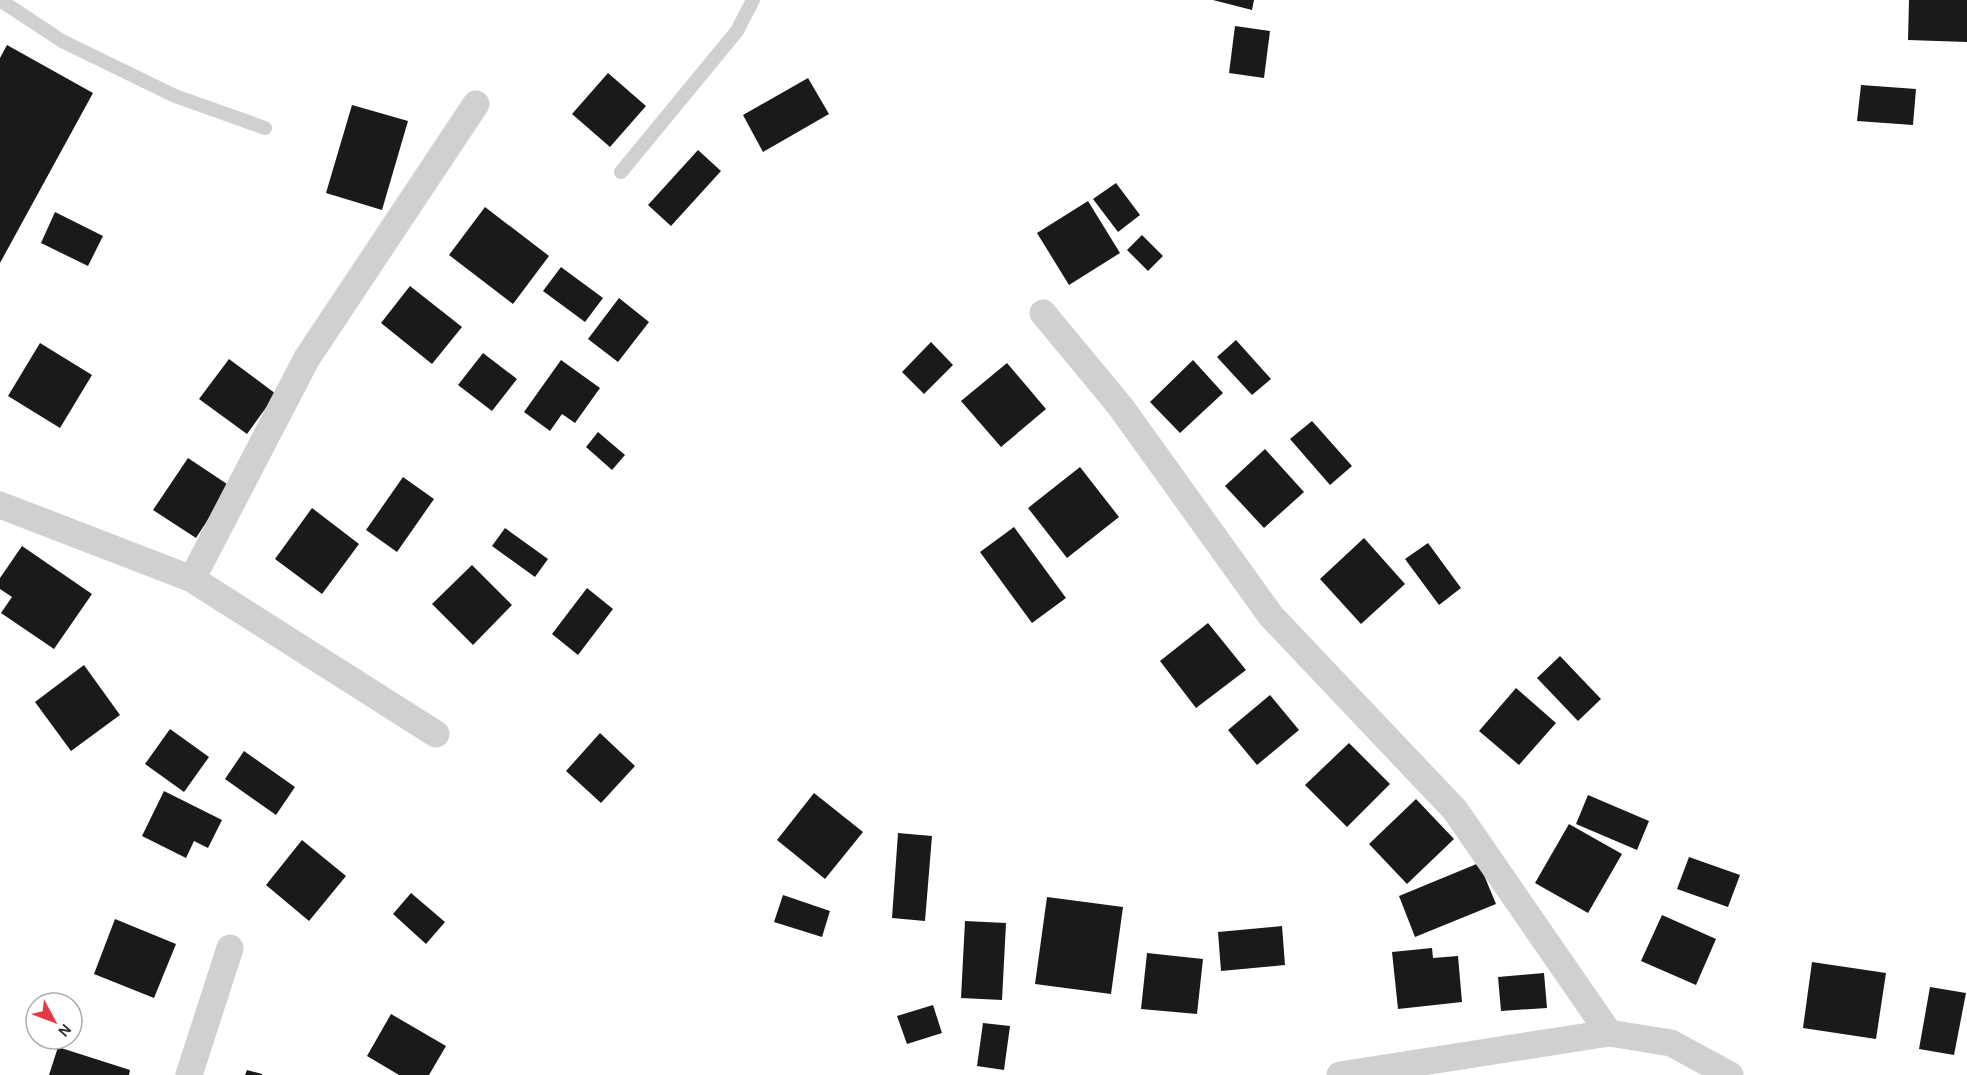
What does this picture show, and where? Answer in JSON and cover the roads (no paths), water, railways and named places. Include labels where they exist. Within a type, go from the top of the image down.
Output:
[{"type":"street","points":[[192,579],[307,358],[476,104]]},
{"type":"street","points":[[1043,313],[1120,406],[1271,616],[1455,810],[1609,1033]]},
{"type":"street","points":[[0,505],[192,579],[436,734]]},
{"type":"street","points":[[189,1075],[230,948]]},
{"type":"street","points":[[1340,1075],[1609,1033],[1671,1043],[1730,1075]]},
{"type":"lane","points":[[0,0],[62,41],[154,86],[175,96],[265,128]]},
{"type":"lane","points":[[621,172],[736,31],[753,0]]}]
